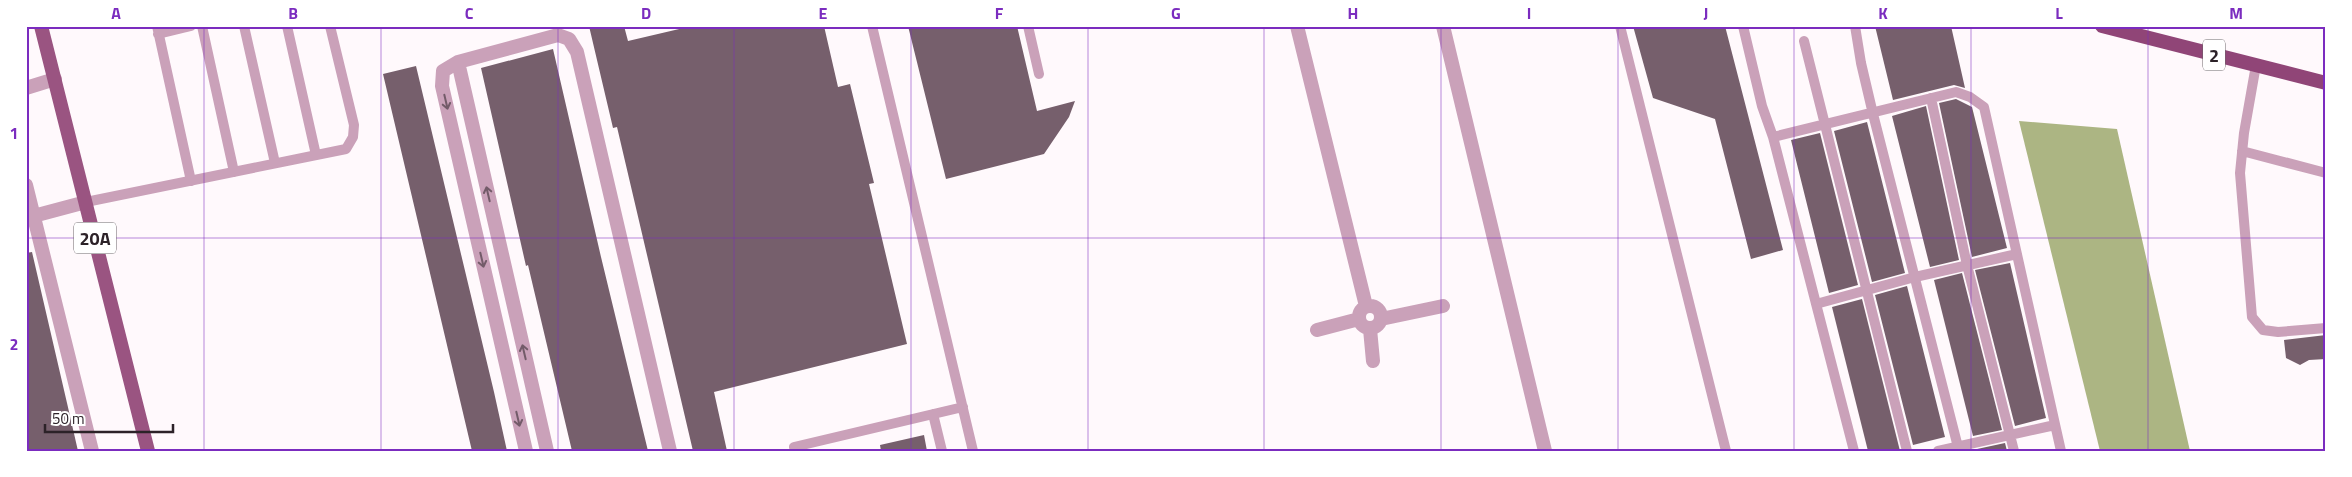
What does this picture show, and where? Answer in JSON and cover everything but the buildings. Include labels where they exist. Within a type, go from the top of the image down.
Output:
[{"type":"highway","name":"2","points":[[2102,26],[2326,83]]},
{"type":"main road","name":"20A","points":[[42,26],[148,451]]},
{"type":"street","points":[[1298,26],[1366,306]]},
{"type":"street","points":[[1443,26],[1545,451]]},
{"type":"street","points":[[526,451],[442,86],[443,71],[458,62],[558,35],[570,39],[577,52],[670,451]]},
{"type":"street","points":[[458,62],[547,451]]},
{"type":"street","points":[[26,88],[55,79]]},
{"type":"street","points":[[26,185],[30,217],[92,451]]},
{"type":"street","points":[[30,217],[86,202]]},
{"type":"street","points":[[1366,306],[1374,306],[1380,311],[1381,319],[1377,326],[1370,329],[1362,326],[1359,319],[1360,311],[1366,306]]},
{"type":"street","points":[[1381,319],[1443,306]]},
{"type":"street","points":[[1317,330],[1359,319]]},
{"type":"street","points":[[1370,329],[1373,360]]},
{"type":"lane","points":[[190,26],[158,30],[191,181]]},
{"type":"lane","points":[[202,26],[234,172]]},
{"type":"lane","points":[[244,26],[275,163]]},
{"type":"lane","points":[[287,26],[316,155]]},
{"type":"lane","points":[[86,202],[346,149],[353,137],[354,125],[330,26]]},
{"type":"lane","points":[[872,26],[973,451]]},
{"type":"lane","points":[[1028,26],[1039,74]]},
{"type":"lane","points":[[1620,26],[1726,451]]},
{"type":"lane","points":[[1743,26],[1762,106],[1773,137],[1854,451]]},
{"type":"lane","points":[[1855,26],[1861,63],[1873,114],[1959,449]]},
{"type":"lane","points":[[1804,41],[1907,451]]},
{"type":"lane","points":[[2256,65],[2240,173],[2252,317],[2263,330],[2278,332],[2326,328]]},
{"type":"lane","points":[[1773,137],[1873,114],[1956,92],[1970,96],[1984,107],[2061,451]]},
{"type":"lane","points":[[1931,98],[1967,265],[2014,451]]},
{"type":"lane","points":[[2242,151],[2326,173]]},
{"type":"lane","points":[[1816,304],[1915,277],[2017,254]]},
{"type":"lane","points":[[794,447],[963,407]]},
{"type":"lane","points":[[933,414],[942,451]]},
{"type":"lane","points":[[1938,451],[1959,449],[2055,425]]},
{"type":"shaded area","points":[[2019,121],[2117,129],[2190,451],[2100,451]]}]
